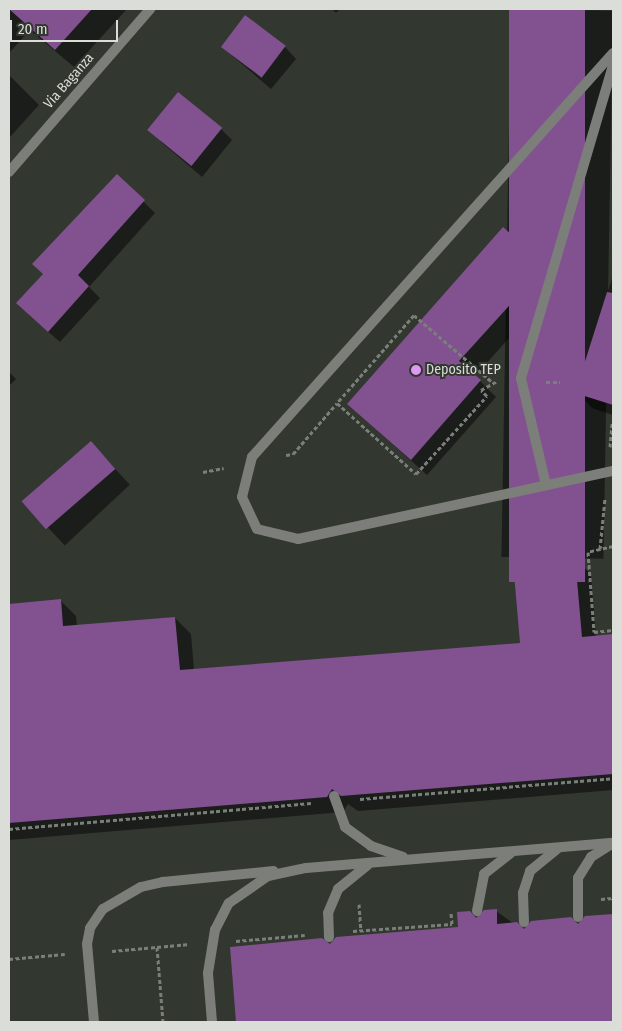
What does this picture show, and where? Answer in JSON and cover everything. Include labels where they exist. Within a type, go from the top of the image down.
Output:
[{"type":"street","name":"Via Baganza","points":[[9,172],[150,9]]},
{"type":"street","points":[[613,53],[252,456],[242,497],[257,529],[298,540],[613,471]]},
{"type":"street","points":[[546,485],[521,378],[613,65]]},
{"type":"street","points":[[334,796],[339,820],[361,840],[392,855],[424,858]]},
{"type":"street","points":[[94,1022],[87,944],[90,928],[103,909],[141,887],[163,882],[306,868],[613,844]]},
{"type":"street","points":[[578,917],[581,873],[591,857],[613,844]]},
{"type":"street","points":[[524,922],[523,893],[530,871],[547,854],[570,847]]},
{"type":"street","points":[[477,911],[478,885],[492,864],[524,850]]},
{"type":"street","points":[[329,938],[328,912],[338,889],[358,870],[384,861]]},
{"type":"street","points":[[212,1022],[208,959],[221,915],[241,892],[261,879],[306,868]]},
{"type":"path","points":[[490,381],[481,390],[487,396],[416,474],[338,403],[414,315],[490,381],[500,382]]},
{"type":"path","points":[[540,382],[560,382]]},
{"type":"path","points":[[613,546],[588,552],[594,632],[613,630]]},
{"type":"path","points":[[157,947],[163,1022]]},
{"type":"building","points":[[9,9],[92,9],[55,50]]},
{"type":"building","points":[[509,9],[585,9],[585,582],[509,582]]},
{"type":"building","points":[[245,15],[286,46],[262,78],[221,47]]},
{"type":"building","points":[[178,92],[222,128],[191,166],[147,130]]},
{"type":"building","points":[[117,174],[145,200],[78,275],[89,286],[48,332],[16,303],[43,274],[32,264]]},
{"type":"building","points":[[503,227],[546,265],[459,361],[481,380],[411,460],[347,404]]},
{"type":"building","points":[[607,292],[613,293],[613,405],[575,393]]},
{"type":"building","points":[[91,441],[115,469],[46,529],[22,501]]},
{"type":"building","points":[[575,557],[582,637],[613,634],[613,774],[341,796],[332,789],[327,797],[9,823],[9,604],[61,599],[63,626],[175,617],[180,670],[520,643],[513,562]]},
{"type":"building","points":[[497,909],[497,924],[517,922],[524,929],[531,921],[571,917],[578,924],[585,916],[613,914],[613,1022],[236,1022],[230,947],[322,938],[330,944],[336,937],[458,927],[457,912],[470,911],[476,918],[484,910]]},
{"type":"place","name":"Deposito TEP","points":[[416,370]]}]
